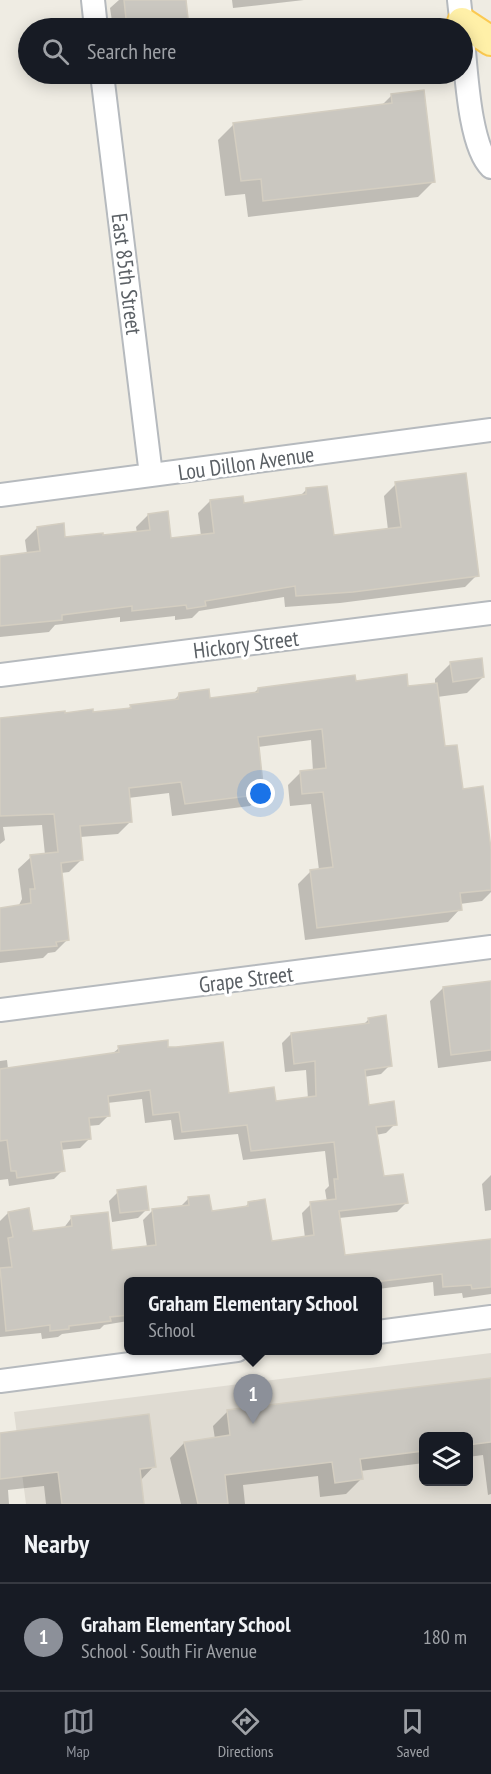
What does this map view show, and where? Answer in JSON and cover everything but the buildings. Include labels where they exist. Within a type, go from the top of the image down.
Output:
[{"type":"main road","points":[[473,28],[491,41]]},
{"type":"street","points":[[93,0],[95,18]]},
{"type":"street","name":"East 85th Street","points":[[103,84],[152,475]]},
{"type":"street","points":[[468,84],[473,127],[486,162],[491,167]]},
{"type":"street","name":"Lou Dillon Avenue","points":[[0,495],[491,430]]},
{"type":"street","name":"Hickory Street","points":[[0,675],[491,613]]},
{"type":"street","name":"Grape Street","points":[[0,1010],[491,947]]},
{"type":"street","points":[[382,1331],[491,1317]]},
{"type":"street","points":[[0,1381],[199,1355]]},
{"type":"shaded area","points":[[491,1353],[491,1504],[26,1504],[14,1412]]},
{"type":"place","name":"Graham Elementary School","points":[[253,1424]]}]
